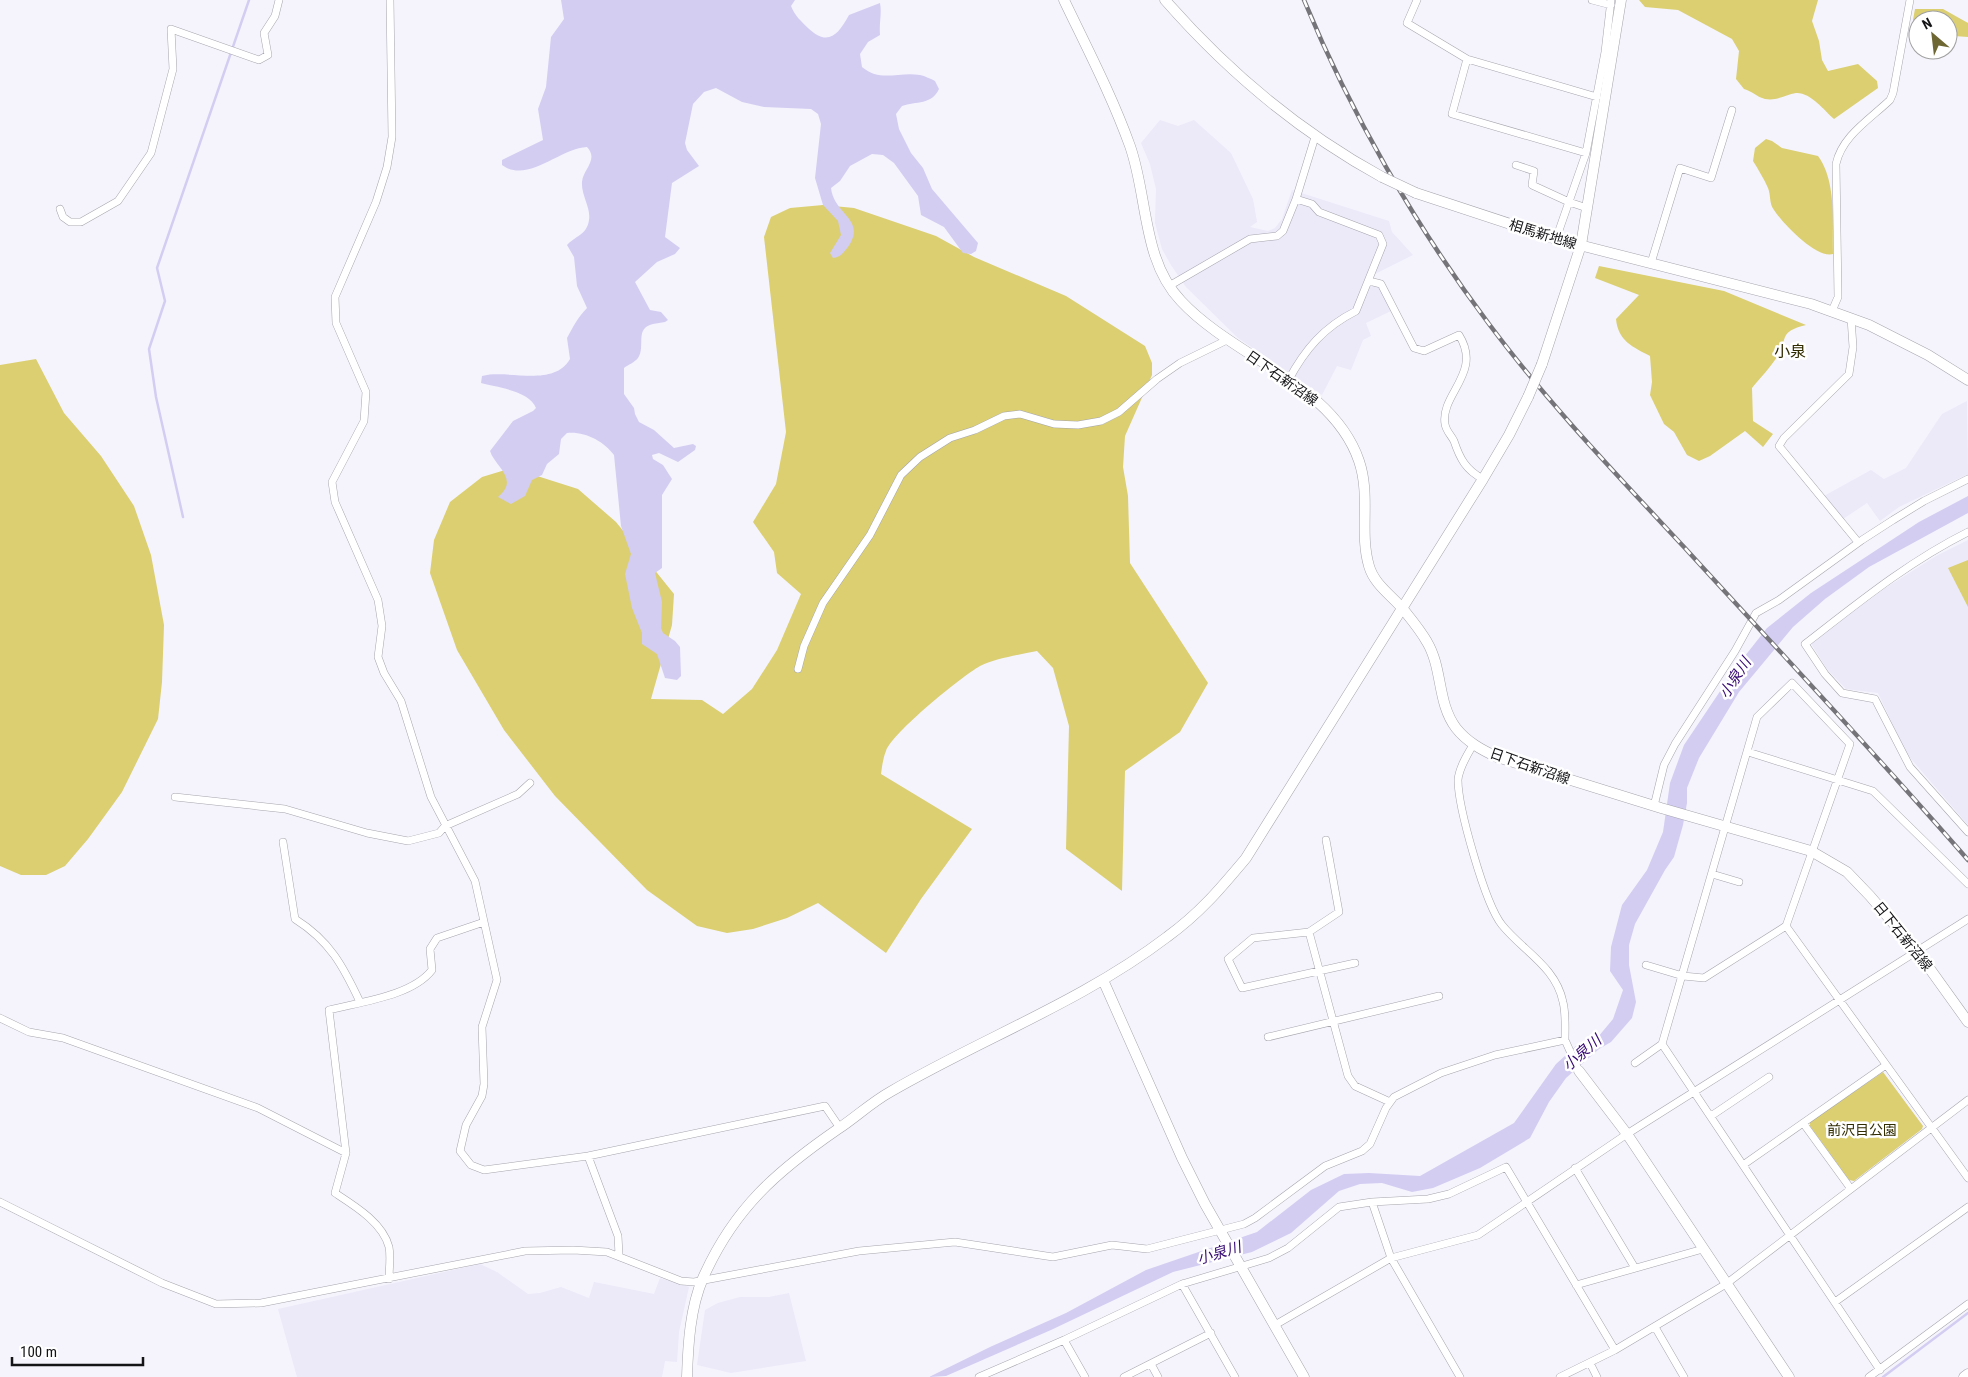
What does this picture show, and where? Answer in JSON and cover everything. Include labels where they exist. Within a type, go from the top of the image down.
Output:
[{"type":"street","points":[[60,209],[63,217],[70,222],[80,222],[103,211],[118,201],[151,153],[173,69],[171,29],[259,60],[268,55],[264,33],[275,16],[279,0]]},
{"type":"street","points":[[390,0],[392,137],[388,167],[376,202],[335,297],[336,323],[366,392],[364,421],[332,482],[335,502],[378,600],[382,626],[378,657],[384,672],[401,701],[431,797],[475,881],[497,980],[482,1026],[484,1084],[482,1096],[466,1125],[460,1151],[470,1165],[484,1170],[588,1156],[825,1106],[840,1128]]},
{"type":"street","name":"日下石新沼線","points":[[1064,0],[1115,108],[1129,143],[1137,167],[1153,249],[1169,286],[1197,318],[1323,406],[1348,437],[1360,462],[1366,496],[1365,546],[1369,568],[1383,590],[1402,608],[1427,642],[1435,661],[1443,703],[1456,728],[1473,745],[1497,758],[1657,807],[1726,825],[1811,851],[1847,872],[1870,896],[1917,951],[1968,1022]]},
{"type":"street","name":"相馬新地線","points":[[1165,0],[1205,44],[1244,82],[1342,155],[1382,177],[1416,193],[1556,239],[1832,311],[1851,318],[1928,355],[1968,380]]},
{"type":"street","points":[[1418,0],[1407,23],[1467,59],[1597,96]]},
{"type":"street","points":[[1592,0],[1614,2]]},
{"type":"street","points":[[1832,311],[1838,297],[1836,164],[1839,151],[1847,139],[1890,100],[1893,93],[1910,0]]},
{"type":"street","points":[[1556,239],[1586,153],[1614,2]]},
{"type":"street","points":[[687,1377],[690,1330],[702,1280],[722,1241],[749,1203],[777,1173],[889,1093],[1103,980],[1167,938],[1208,904],[1246,858],[1509,436],[1528,397],[1542,364],[1582,245],[1614,2]]},
{"type":"street","points":[[1467,59],[1452,114],[1586,153]]},
{"type":"street","points":[[1651,263],[1680,168],[1711,178],[1732,110]]},
{"type":"street","points":[[1169,286],[1250,239],[1277,236],[1283,230],[1296,199],[1316,137]]},
{"type":"street","points":[[1516,164],[1534,171],[1532,185],[1587,208]]},
{"type":"street","points":[[1288,381],[1312,342],[1336,321],[1356,311],[1370,281],[1383,244],[1379,235],[1319,212],[1312,204],[1296,199]]},
{"type":"street","points":[[1370,281],[1381,284],[1414,348],[1424,351],[1459,334],[1466,345],[1467,358],[1465,369],[1446,413],[1444,424],[1453,438],[1458,458],[1483,478]]},
{"type":"street","points":[[1851,318],[1853,347],[1849,374],[1784,438],[1779,446],[1858,542]]},
{"type":"street","points":[[798,669],[807,638],[823,603],[870,535],[901,475],[920,457],[950,438],[975,430],[1004,416],[1020,414],[1054,424],[1078,425],[1101,421],[1119,412],[1157,379],[1180,363],[1227,340]]},
{"type":"street","points":[[1657,807],[1664,765],[1675,744],[1735,651],[1756,613],[1779,600],[1858,542],[1924,501],[1968,479]]},
{"type":"street","points":[[1968,532],[1937,547],[1886,581],[1806,644],[1825,674],[1842,693],[1875,699],[1910,767],[1968,832]]},
{"type":"street","points":[[1635,1063],[1662,1044],[1684,976],[1757,717],[1792,683],[1850,744],[1786,926],[1704,978],[1684,976],[1646,965]]},
{"type":"street","points":[[1473,745],[1458,778],[1460,800],[1487,898],[1502,925],[1544,965],[1558,988],[1563,1002],[1566,1042],[1579,1071],[1627,1134],[1788,1377]]},
{"type":"street","points":[[1748,752],[1838,778],[1873,791],[1968,884]]},
{"type":"street","points":[[175,797],[285,809],[366,834],[408,841],[439,833],[445,826],[518,794],[530,783]]},
{"type":"street","points":[[1326,840],[1340,912],[1309,932],[1253,938],[1228,959],[1242,988],[1355,963]]},
{"type":"street","points":[[283,842],[295,919],[312,930],[327,944],[346,972],[360,1002]]},
{"type":"street","points":[[1712,874],[1739,882]]},
{"type":"street","points":[[1275,1325],[1391,1258],[1478,1235],[1627,1134],[1968,919]]},
{"type":"street","points":[[389,1279],[389,1247],[378,1227],[356,1207],[335,1193],[346,1153],[329,1010],[411,988],[425,979],[432,970],[430,949],[436,938],[484,922]]},
{"type":"street","points":[[1786,926],[1968,1178]]},
{"type":"street","points":[[1309,932],[1332,1023],[1348,1076],[1356,1086],[1390,1102]]},
{"type":"street","points":[[1103,980],[1182,1158],[1220,1230],[1304,1377]]},
{"type":"street","points":[[1268,1037],[1439,996]]},
{"type":"street","points":[[0,1018],[29,1032],[63,1038],[258,1108],[346,1153]]},
{"type":"street","points":[[0,1202],[162,1283],[216,1304],[262,1303],[524,1251],[573,1250],[607,1252],[681,1281],[694,1282],[860,1251],[955,1242],[1053,1257],[1112,1245],[1147,1250],[1244,1224],[1255,1218],[1325,1166],[1362,1151],[1370,1144],[1394,1097],[1441,1073],[1495,1055],[1566,1042]]},
{"type":"street","points":[[1662,1044],[1880,1370]]},
{"type":"street","points":[[1743,1165],[1886,1065]]},
{"type":"street","points":[[1711,1116],[1769,1078]]},
{"type":"street","points":[[1560,1377],[1615,1350],[1726,1284],[1968,1100]]},
{"type":"street","points":[[1803,1123],[1851,1189]]},
{"type":"street","points":[[588,1156],[618,1236],[619,1256]]},
{"type":"street","points":[[979,1377],[1064,1340],[1182,1284],[1269,1258],[1288,1248],[1339,1207],[1372,1202],[1428,1199],[1449,1194],[1506,1167],[1615,1350]]},
{"type":"street","points":[[1576,1168],[1635,1268]]},
{"type":"street","points":[[1372,1202],[1391,1258],[1460,1377]]},
{"type":"street","points":[[1835,1302],[1968,1206]]},
{"type":"street","points":[[1576,1285],[1703,1249]]},
{"type":"street","points":[[1182,1284],[1235,1377]]},
{"type":"street","points":[[1869,1377],[1968,1304]]},
{"type":"street","points":[[1655,1327],[1684,1377]]},
{"type":"street","points":[[1124,1377],[1210,1333]]},
{"type":"street","points":[[1064,1340],[1085,1377]]},
{"type":"street","points":[[1590,1363],[1598,1377]]},
{"type":"street","points":[[1151,1364],[1158,1377]]},
{"type":"street","points":[[1964,1377],[1968,1374]]},
{"type":"shaded area","points":[[1160,120],[1178,126],[1194,120],[1231,153],[1253,199],[1257,222],[1250,227],[1268,231],[1275,228],[1282,219],[1292,190],[1389,221],[1392,232],[1413,255],[1375,274],[1371,286],[1379,287],[1391,311],[1366,323],[1371,336],[1363,340],[1351,370],[1337,366],[1322,395],[1238,338],[1186,287],[1171,265],[1162,249],[1155,223],[1156,189],[1150,164],[1141,143]]},
{"type":"shaded area","points":[[1967,401],[1968,474],[1899,507],[1880,521],[1867,503],[1843,519],[1824,496],[1871,470],[1884,479],[1906,468],[1942,414]]},
{"type":"shaded area","points":[[1968,540],[1968,825],[1906,753],[1878,693],[1846,689],[1827,669],[1812,642],[1884,589],[1936,556]]},
{"type":"shaded area","points":[[480,1264],[497,1272],[528,1294],[540,1293],[561,1287],[589,1298],[594,1282],[654,1294],[660,1278],[689,1287],[679,1332],[677,1362],[665,1361],[662,1377],[297,1377],[278,1309]]},
{"type":"shaded area","points":[[789,1293],[806,1361],[731,1373],[697,1365],[705,1310],[718,1303],[740,1297],[769,1297]]},
{"type":"green space","points":[[1639,0],[1818,0],[1812,21],[1819,41],[1822,60],[1828,71],[1858,64],[1877,81],[1878,88],[1834,119],[1816,102],[1801,93],[1773,99],[1762,98],[1744,89],[1736,79],[1739,51],[1732,39],[1678,10],[1645,7]]},
{"type":"green space","points":[[1943,9],[1945,10],[1915,10]]},
{"type":"green space","points":[[1958,17],[1968,23],[1968,37],[1958,36]]},
{"type":"green space","points":[[1766,139],[1782,148],[1818,156],[1824,166],[1831,190],[1833,254],[1826,254],[1810,246],[1792,231],[1772,208],[1768,188],[1753,161],[1755,148]]},
{"type":"green space","points":[[823,205],[854,208],[936,236],[974,257],[1066,296],[1145,346],[1152,363],[1152,375],[1125,436],[1123,467],[1128,496],[1130,563],[1208,683],[1180,732],[1125,771],[1122,891],[1066,849],[1069,726],[1053,668],[1037,651],[1000,659],[980,666],[958,681],[928,706],[891,742],[885,754],[881,774],[972,829],[921,899],[886,953],[818,903],[787,918],[753,929],[727,933],[697,926],[647,890],[555,796],[504,730],[457,650],[430,573],[434,540],[450,502],[482,477],[512,468],[578,489],[616,522],[674,594],[672,625],[651,699],[702,700],[723,714],[752,689],[777,650],[801,594],[777,573],[774,552],[753,522],[776,484],[786,432],[764,237],[771,217],[790,208]]},
{"type":"green space","points":[[1599,266],[1724,291],[1806,325],[1787,333],[1781,351],[1752,388],[1753,421],[1773,434],[1763,447],[1745,431],[1710,456],[1699,461],[1687,455],[1674,432],[1664,424],[1650,395],[1652,382],[1650,356],[1627,342],[1617,327],[1616,319],[1639,295],[1595,278]]},
{"type":"green space","points":[[36,359],[64,413],[101,456],[134,506],[151,555],[164,625],[162,682],[158,719],[122,792],[88,839],[65,866],[46,875],[21,875],[0,866],[0,365]]},
{"type":"green space","points":[[1968,560],[1968,607],[1948,568]]},
{"type":"green space","name":"前沢目公園","points":[[1883,1072],[1923,1126],[1922,1129],[1854,1181],[1849,1180],[1810,1126],[1810,1122]]},
{"type":"water","points":[[561,0],[795,0],[791,6],[798,18],[815,34],[827,38],[841,28],[849,15],[880,3],[880,35],[868,42],[860,54],[862,67],[869,72],[883,76],[912,74],[935,81],[939,89],[932,98],[923,102],[902,106],[896,114],[899,129],[911,153],[923,168],[932,189],[978,243],[976,251],[971,254],[963,253],[944,227],[921,215],[918,196],[894,163],[883,155],[872,154],[850,166],[840,181],[831,188],[833,197],[852,223],[854,230],[853,238],[848,247],[840,256],[833,258],[830,253],[841,235],[838,221],[823,205],[815,178],[821,124],[818,114],[811,109],[764,107],[742,102],[716,88],[704,92],[693,104],[685,143],[687,150],[699,166],[672,183],[665,237],[680,248],[675,254],[657,262],[635,282],[650,310],[661,312],[668,320],[647,326],[644,329],[638,358],[624,368],[624,394],[634,408],[639,422],[654,430],[674,448],[693,444],[696,446],[695,450],[678,462],[659,453],[652,455],[653,459],[663,465],[672,479],[662,495],[662,568],[655,573],[662,602],[661,628],[663,633],[680,647],[681,676],[677,680],[665,678],[657,654],[642,644],[642,633],[632,608],[625,574],[631,554],[621,526],[614,455],[610,450],[599,441],[587,435],[567,433],[561,439],[559,454],[547,464],[542,475],[532,480],[525,496],[511,504],[498,497],[504,491],[507,484],[504,473],[490,451],[513,421],[536,408],[527,397],[503,388],[481,383],[482,376],[493,374],[542,375],[553,373],[562,368],[570,359],[567,338],[587,308],[577,286],[574,257],[567,245],[583,232],[588,225],[589,211],[582,182],[591,160],[590,152],[587,147],[577,149],[544,164],[522,170],[512,170],[502,165],[502,160],[543,140],[538,109],[546,87],[551,37],[564,19]]},
{"type":"water","name":"小泉川","points":[[1968,496],[1968,513],[1869,567],[1825,599],[1793,627],[1739,692],[1699,758],[1687,788],[1687,803],[1683,825],[1674,857],[1635,924],[1629,945],[1629,965],[1636,1002],[1632,1018],[1611,1042],[1599,1049],[1566,1078],[1549,1102],[1530,1138],[1480,1168],[1433,1188],[1412,1192],[1382,1183],[1360,1184],[1339,1191],[1291,1233],[1252,1252],[1173,1272],[1051,1330],[946,1376],[929,1377],[1066,1313],[1146,1270],[1257,1232],[1311,1190],[1344,1174],[1369,1173],[1420,1176],[1514,1123],[1556,1064],[1576,1046],[1598,1037],[1613,1019],[1623,990],[1610,971],[1611,947],[1622,905],[1647,870],[1663,832],[1670,783],[1684,745],[1737,666],[1767,628],[1811,593],[1919,522]]},
{"type":"waterway","points":[[183,517],[156,397],[149,349],[165,301],[157,268],[249,0]]},
{"type":"waterway","points":[[1883,1377],[1968,1313]]},
{"type":"railway","points":[[1304,0],[1342,84],[1386,168],[1436,248],[1489,324],[1535,382],[1584,438],[1863,742],[1968,860]]},
{"type":"district","name":"小泉","points":[[1790,351]]}]
